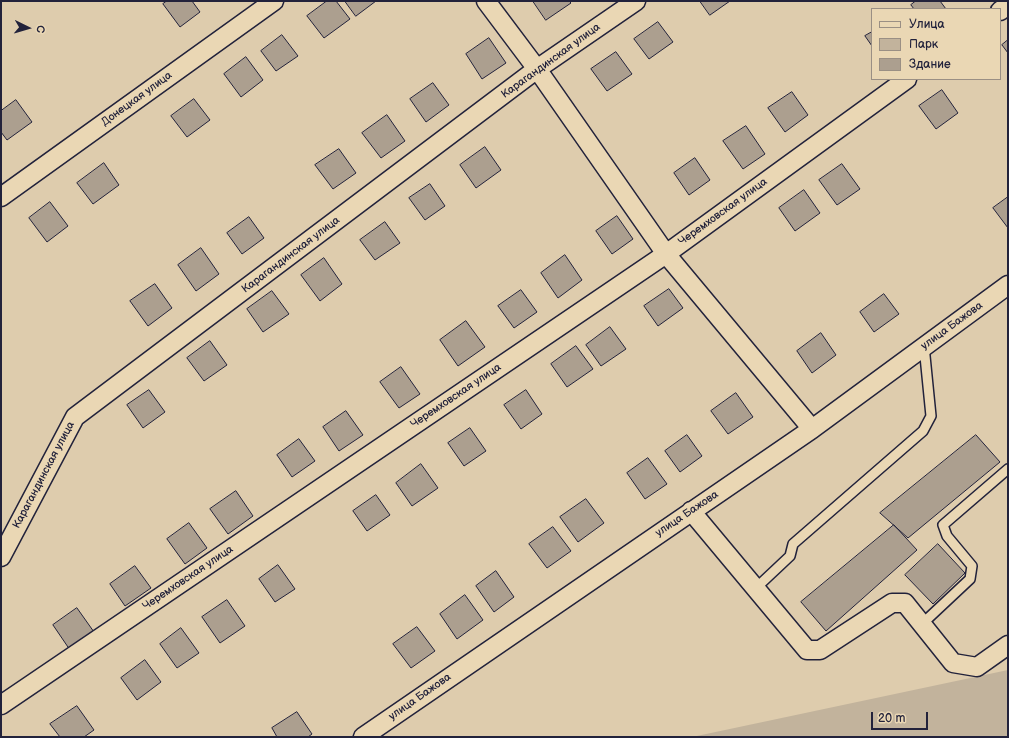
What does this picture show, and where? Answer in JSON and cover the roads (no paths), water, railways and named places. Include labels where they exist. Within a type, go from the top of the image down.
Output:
[{"type":"street","name":"Донецкая улица","points":[[1,197],[274,1]]},
{"type":"street","points":[[486,1],[537,69],[666,254],[812,428]]},
{"type":"street","name":"Карагандинская улица","points":[[1,557],[75,417],[537,69],[636,1]]},
{"type":"street","name":"Черемховская улица","points":[[1,705],[666,254],[905,80]]},
{"type":"street","name":"улица Бажова","points":[[363,737],[812,428],[1008,285]]},
{"type":"street","points":[[691,511],[806,650],[820,650],[892,603],[905,603],[953,663],[977,667],[1008,645]]},
{"type":"lane","points":[[756,588],[790,556],[793,544],[923,431],[931,416],[924,346]]},
{"type":"lane","points":[[922,624],[970,579],[972,566],[947,536],[943,525],[1008,469]]}]
